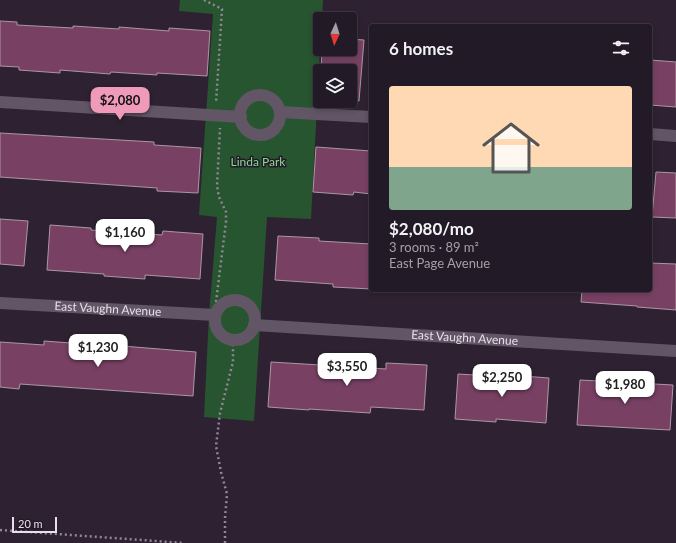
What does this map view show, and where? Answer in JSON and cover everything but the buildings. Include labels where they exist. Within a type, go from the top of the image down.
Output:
[{"type":"street","points":[[259,95],[272,99],[280,112],[276,126],[271,131],[264,134],[257,134],[248,130],[243,124],[241,117],[241,110],[244,103],[250,98],[259,95]]},
{"type":"street","points":[[0,102],[241,117]]},
{"type":"street","points":[[280,112],[369,117]]},
{"type":"street","points":[[652,134],[676,136]]},
{"type":"street","points":[[238,301],[249,306],[253,312],[254,325],[247,335],[239,339],[233,339],[224,337],[219,332],[215,323],[218,311],[226,302],[238,301]]},
{"type":"street","name":"East Vaughn Avenue","points":[[0,303],[218,311]]},
{"type":"street","name":"East Vaughn Avenue","points":[[254,325],[676,351]]},
{"type":"path","points":[[204,0],[222,9],[216,115],[220,127],[217,186],[219,197],[226,212],[226,222],[216,302],[218,311]]},
{"type":"path","points":[[225,543],[227,494],[216,446],[220,413],[233,362],[233,339]]},
{"type":"path","points":[[0,530],[184,543]]},
{"type":"green space","name":"Linda Park","points":[[180,0],[323,0],[322,12],[313,12],[313,56],[320,56],[319,64],[313,64],[313,108],[317,108],[311,219],[267,217],[254,421],[204,417],[209,315],[217,217],[199,215],[213,14],[179,11]]}]
